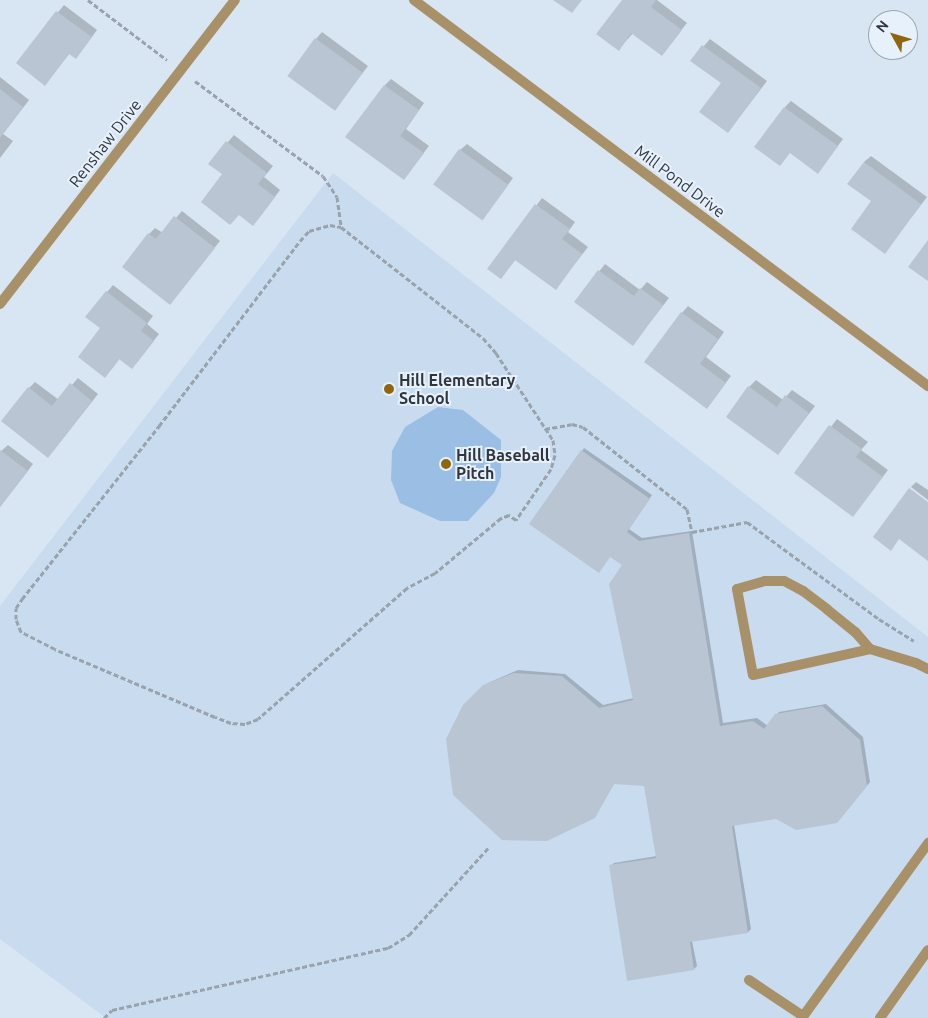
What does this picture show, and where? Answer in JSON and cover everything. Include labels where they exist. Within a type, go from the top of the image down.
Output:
[{"type":"street","name":"Renshaw Drive","points":[[0,304],[235,0]]},
{"type":"street","name":"Mill Pond Drive","points":[[414,0],[928,386]]},
{"type":"street","points":[[870,649],[855,632],[827,609],[803,591],[784,580],[765,581],[737,589],[753,675],[870,649],[916,662],[928,669]]},
{"type":"street","points":[[748,980],[802,1017],[928,843]]},
{"type":"street","points":[[880,1018],[928,950]]},
{"type":"path","points":[[88,0],[167,60]]},
{"type":"path","points":[[194,81],[323,176],[337,197],[341,227]]},
{"type":"path","points":[[322,226],[341,227],[483,338],[496,353],[545,429],[553,440],[555,455],[551,468],[516,520],[509,515],[500,518],[435,573],[407,588],[258,720],[245,724],[231,723],[55,649],[21,632],[16,608],[22,599],[159,426],[309,231],[322,226]]},
{"type":"path","points":[[545,429],[572,424],[583,427],[687,509],[692,532],[747,522],[879,619],[920,645]]},
{"type":"path","points":[[104,1018],[112,1010],[388,948],[409,935],[489,847]]},
{"type":"shaded area","name":"Hill Elementary School","points":[[333,173],[928,637],[928,1018],[106,1018],[0,939],[0,606]]},
{"type":"shaded area","name":"Hill Baseball Pitch","points":[[438,407],[463,410],[501,440],[501,477],[494,493],[468,521],[440,521],[400,503],[391,480],[392,451],[405,427]]},
{"type":"building","points":[[553,0],[582,0],[572,13]]},
{"type":"building","points":[[622,0],[656,0],[651,7],[682,30],[662,56],[631,33],[619,51],[596,34]]},
{"type":"building","points":[[56,11],[92,37],[76,59],[69,54],[45,86],[16,63]]},
{"type":"building","points":[[315,38],[363,73],[335,111],[287,76]]},
{"type":"building","points":[[702,45],[761,88],[728,133],[699,112],[721,83],[690,61]]},
{"type":"building","points":[[384,85],[419,110],[400,136],[424,153],[404,180],[345,137]]},
{"type":"building","points":[[0,89],[23,107],[0,138]]},
{"type":"building","points":[[784,107],[838,146],[818,174],[790,153],[780,166],[754,147]]},
{"type":"building","points":[[226,141],[267,173],[258,184],[275,197],[253,226],[239,215],[230,225],[201,202],[222,174],[208,164]]},
{"type":"building","points":[[459,149],[508,185],[482,220],[433,185]]},
{"type":"building","points":[[864,162],[921,204],[885,254],[851,229],[871,201],[847,184]]},
{"type":"building","points":[[535,204],[570,229],[562,239],[582,254],[556,290],[515,260],[501,279],[487,269]]},
{"type":"building","points":[[174,216],[215,248],[170,305],[122,267],[148,233],[156,239]]},
{"type":"building","points":[[928,240],[928,281],[908,267]]},
{"type":"building","points":[[598,270],[634,296],[640,288],[663,305],[633,346],[574,302]]},
{"type":"building","points":[[106,291],[147,323],[141,331],[154,341],[132,369],[119,359],[105,378],[78,357],[100,328],[85,317]]},
{"type":"building","points":[[681,312],[718,339],[700,364],[726,383],[707,409],[644,362]]},
{"type":"building","points":[[70,383],[92,401],[48,458],[1,421],[28,387],[52,406]]},
{"type":"building","points":[[748,386],[777,407],[785,395],[809,413],[778,455],[726,417]]},
{"type":"building","points":[[829,425],[862,449],[856,457],[883,477],[853,517],[794,473]]},
{"type":"building","points":[[0,450],[28,471],[0,507]]},
{"type":"building","points":[[581,450],[650,499],[627,532],[639,541],[689,533],[720,726],[753,721],[764,729],[775,714],[822,706],[860,740],[867,786],[837,823],[796,830],[776,819],[732,826],[748,933],[690,942],[694,970],[627,981],[609,865],[656,858],[644,786],[614,784],[595,818],[547,841],[502,840],[453,795],[446,739],[463,705],[483,685],[514,673],[562,676],[599,708],[633,700],[609,584],[622,565],[610,557],[599,573],[529,524]]},
{"type":"building","points":[[909,488],[928,502],[928,561],[899,539],[891,551],[873,537]]},
{"type":"place","name":"Hill Elementary School","points":[[389,389]]},
{"type":"place","name":"Hill Baseball Pitch","points":[[446,464]]}]
